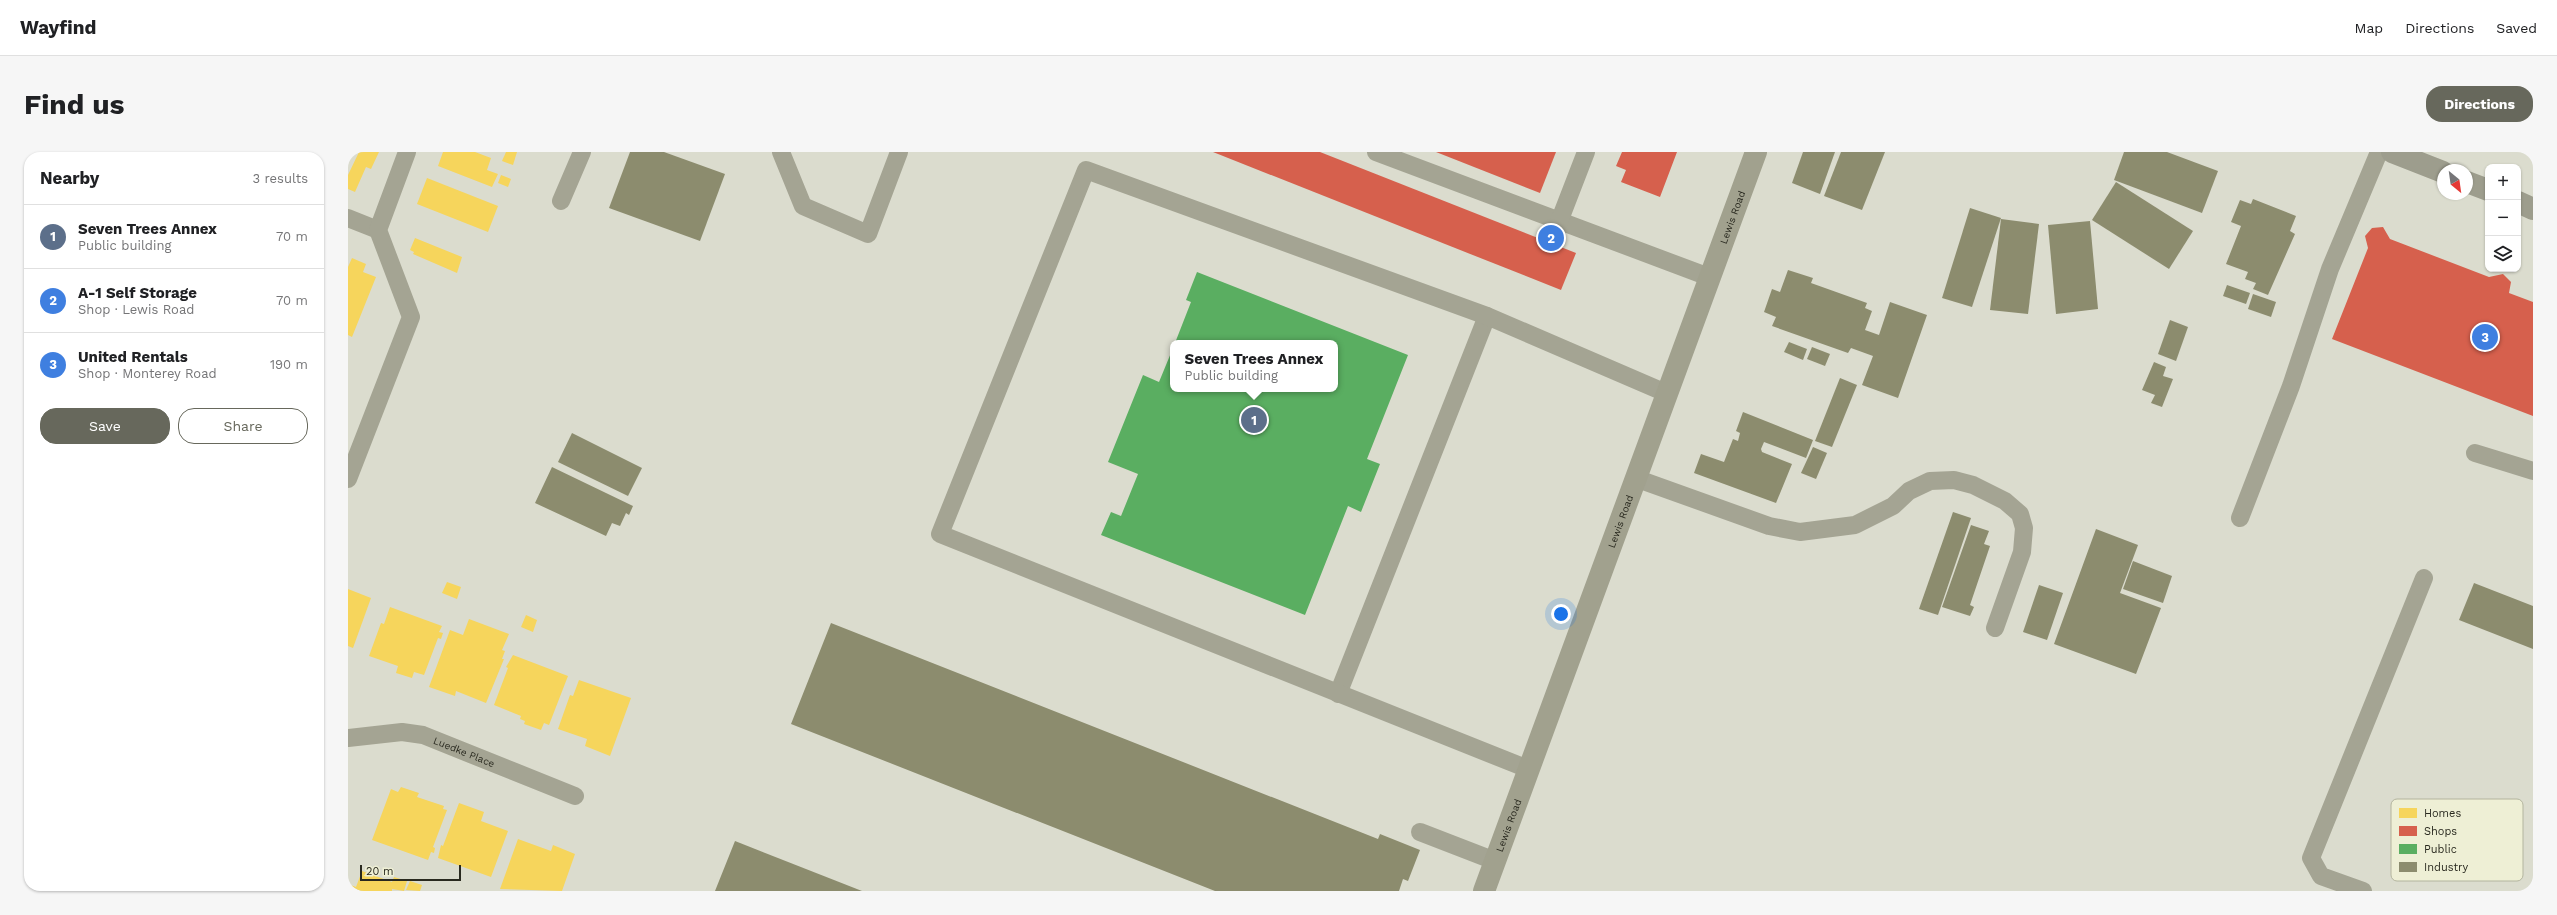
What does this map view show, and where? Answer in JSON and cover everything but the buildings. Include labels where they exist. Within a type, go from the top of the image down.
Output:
[{"type":"main road","points":[[2392,152],[2437,170]]},
{"type":"main road","points":[[2473,184],[2485,189]]},
{"type":"main road","points":[[2521,203],[2533,208]]},
{"type":"street","name":"Lewis Road","points":[[1484,891],[1666,393],[1756,152]]},
{"type":"lane","points":[[348,478],[411,317],[378,230],[407,152]]},
{"type":"lane","points":[[561,201],[582,152]]},
{"type":"lane","points":[[781,152],[803,206],[868,234],[899,152]]},
{"type":"lane","points":[[1376,152],[1559,222],[1709,277]]},
{"type":"lane","points":[[1559,222],[1586,152]]},
{"type":"lane","points":[[2240,518],[2291,386],[2330,269],[2379,152]]},
{"type":"lane","points":[[1528,769],[940,534],[1086,170],[1487,316],[1666,393]]},
{"type":"lane","points":[[348,218],[378,230]]},
{"type":"lane","points":[[1338,694],[1487,316]]},
{"type":"lane","points":[[2475,453],[2533,471]]},
{"type":"lane","points":[[1635,478],[1769,526],[1800,532],[1855,525],[1893,506],[1909,491],[1930,481],[1954,480],[1973,485],[2005,501],[2020,514],[2024,528],[2022,552],[1995,628]]},
{"type":"lane","points":[[2363,891],[2320,876],[2311,858],[2424,578]]},
{"type":"lane","name":"Luedke Place","points":[[348,738],[402,732],[423,735],[575,796]]},
{"type":"lane","points":[[1420,832],[1495,861]]},
{"type":"place","name":"A-1 Self Storage","points":[[1551,238]]},
{"type":"place","name":"United Rentals","points":[[2485,337]]},
{"type":"place","name":"Seven Trees Annex","points":[[1254,420]]}]
